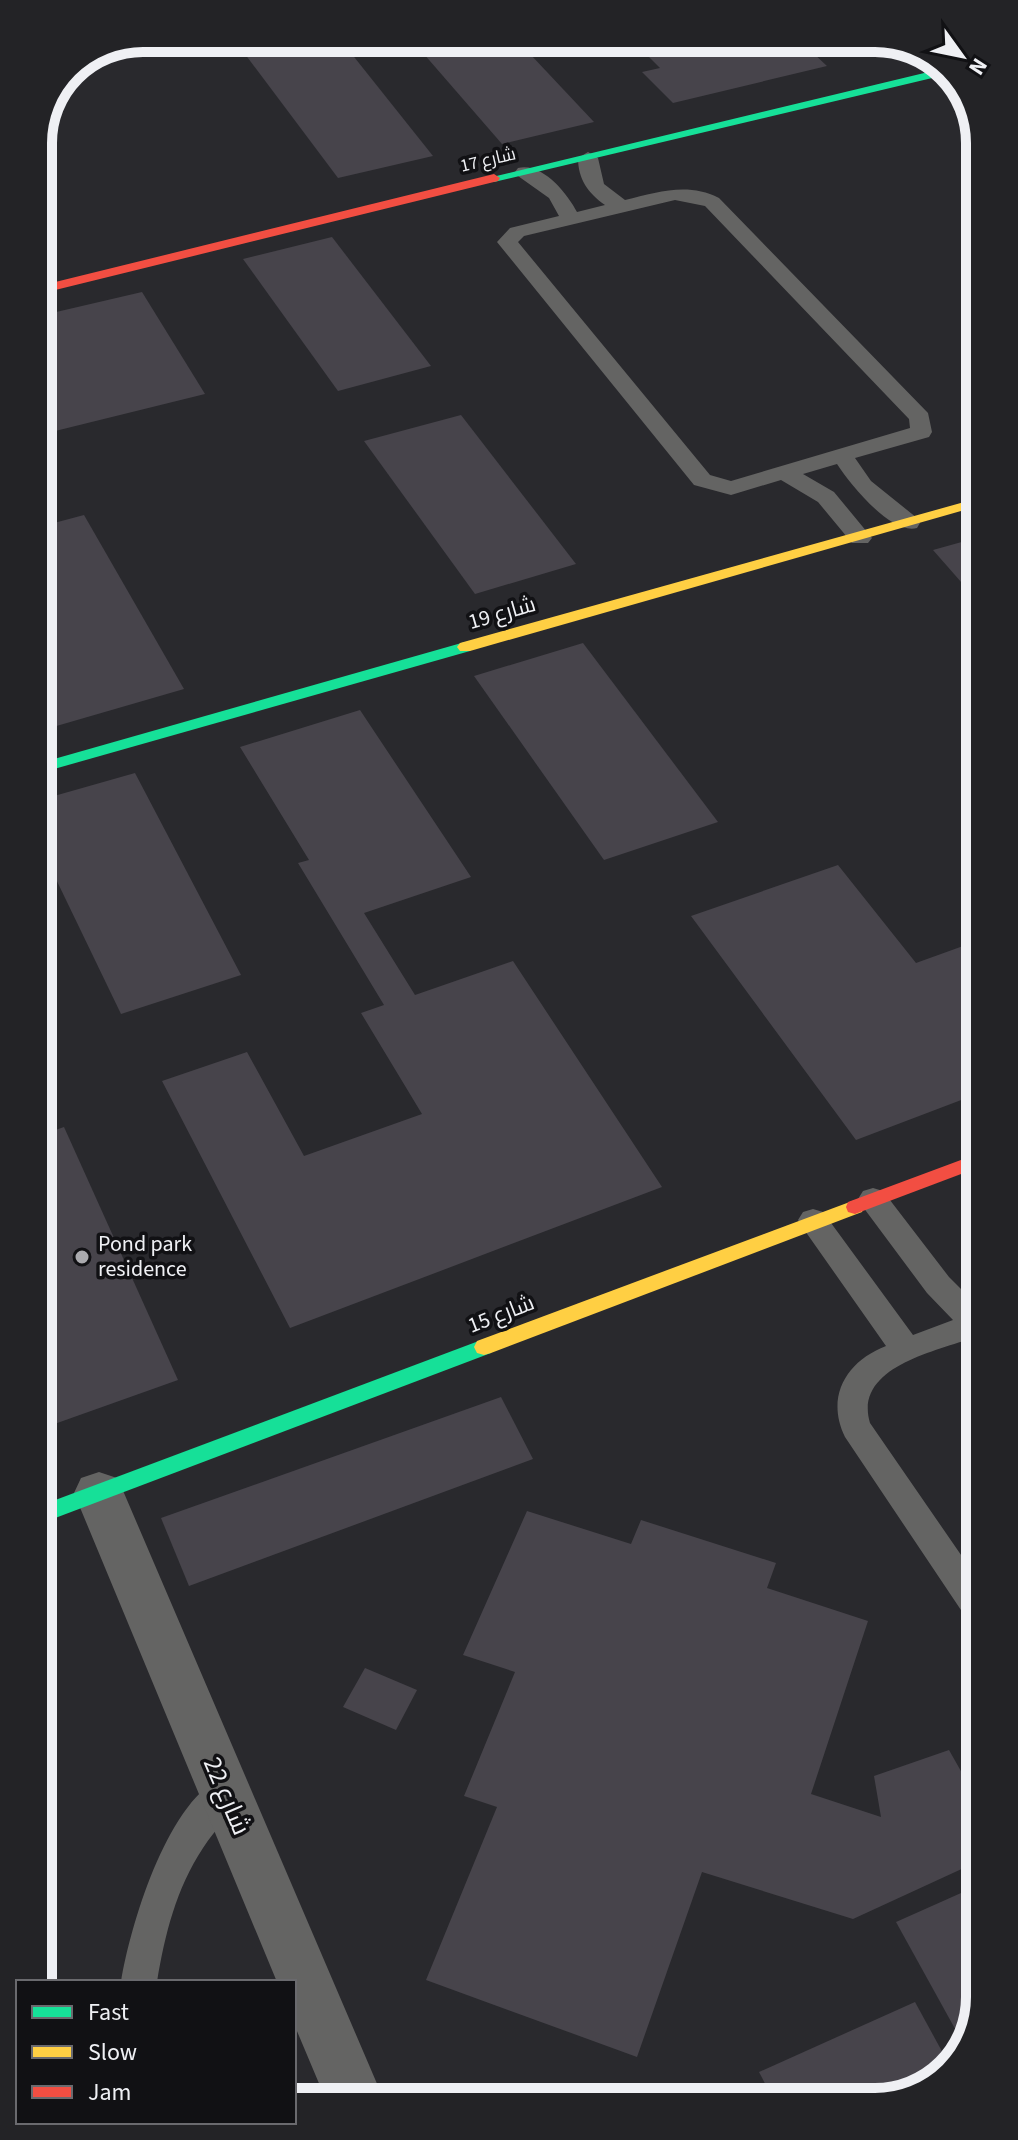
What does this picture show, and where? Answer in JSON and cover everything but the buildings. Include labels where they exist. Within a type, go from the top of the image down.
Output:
[{"type":"street","name":"شارع 17","points":[[52,287],[922,77]]},
{"type":"street","name":"شارع 19","points":[[52,765],[966,506]]},
{"type":"street","name":"شارع 15","points":[[52,1510],[813,1220],[966,1165]]},
{"type":"street","name":"شارع 22","points":[[99,1493],[350,2088]]},
{"type":"lane","points":[[588,158],[587,171],[592,184],[623,207]]},
{"type":"lane","points":[[525,172],[557,194],[571,219]]},
{"type":"lane","points":[[675,194],[702,197],[712,202],[923,423],[916,436],[731,488],[702,480],[507,242],[517,232],[623,207],[675,194]]},
{"type":"lane","points":[[843,457],[863,486],[909,523]]},
{"type":"lane","points":[[785,473],[826,497],[860,538]]},
{"type":"lane","points":[[873,1199],[938,1285],[966,1313]]},
{"type":"lane","points":[[813,1220],[907,1351]]},
{"type":"lane","points":[[966,1328],[907,1351],[865,1372],[855,1384],[850,1413],[856,1428],[966,1590]]},
{"type":"lane","points":[[139,1980],[153,1908],[171,1867],[193,1828],[225,1792]]},
{"type":"traffic: fast","points":[[494,178],[922,77]]},
{"type":"traffic: fast","points":[[52,765],[465,647]]},
{"type":"traffic: fast","points":[[52,1510],[484,1347]]},
{"type":"traffic: slow","points":[[465,647],[966,506]]},
{"type":"traffic: slow","points":[[484,1347],[855,1207]]},
{"type":"traffic: jam","points":[[52,287],[494,178]]},
{"type":"traffic: jam","points":[[855,1207],[966,1165]]},
{"type":"place","name":"Pond park residence","points":[[82,1257]]}]
